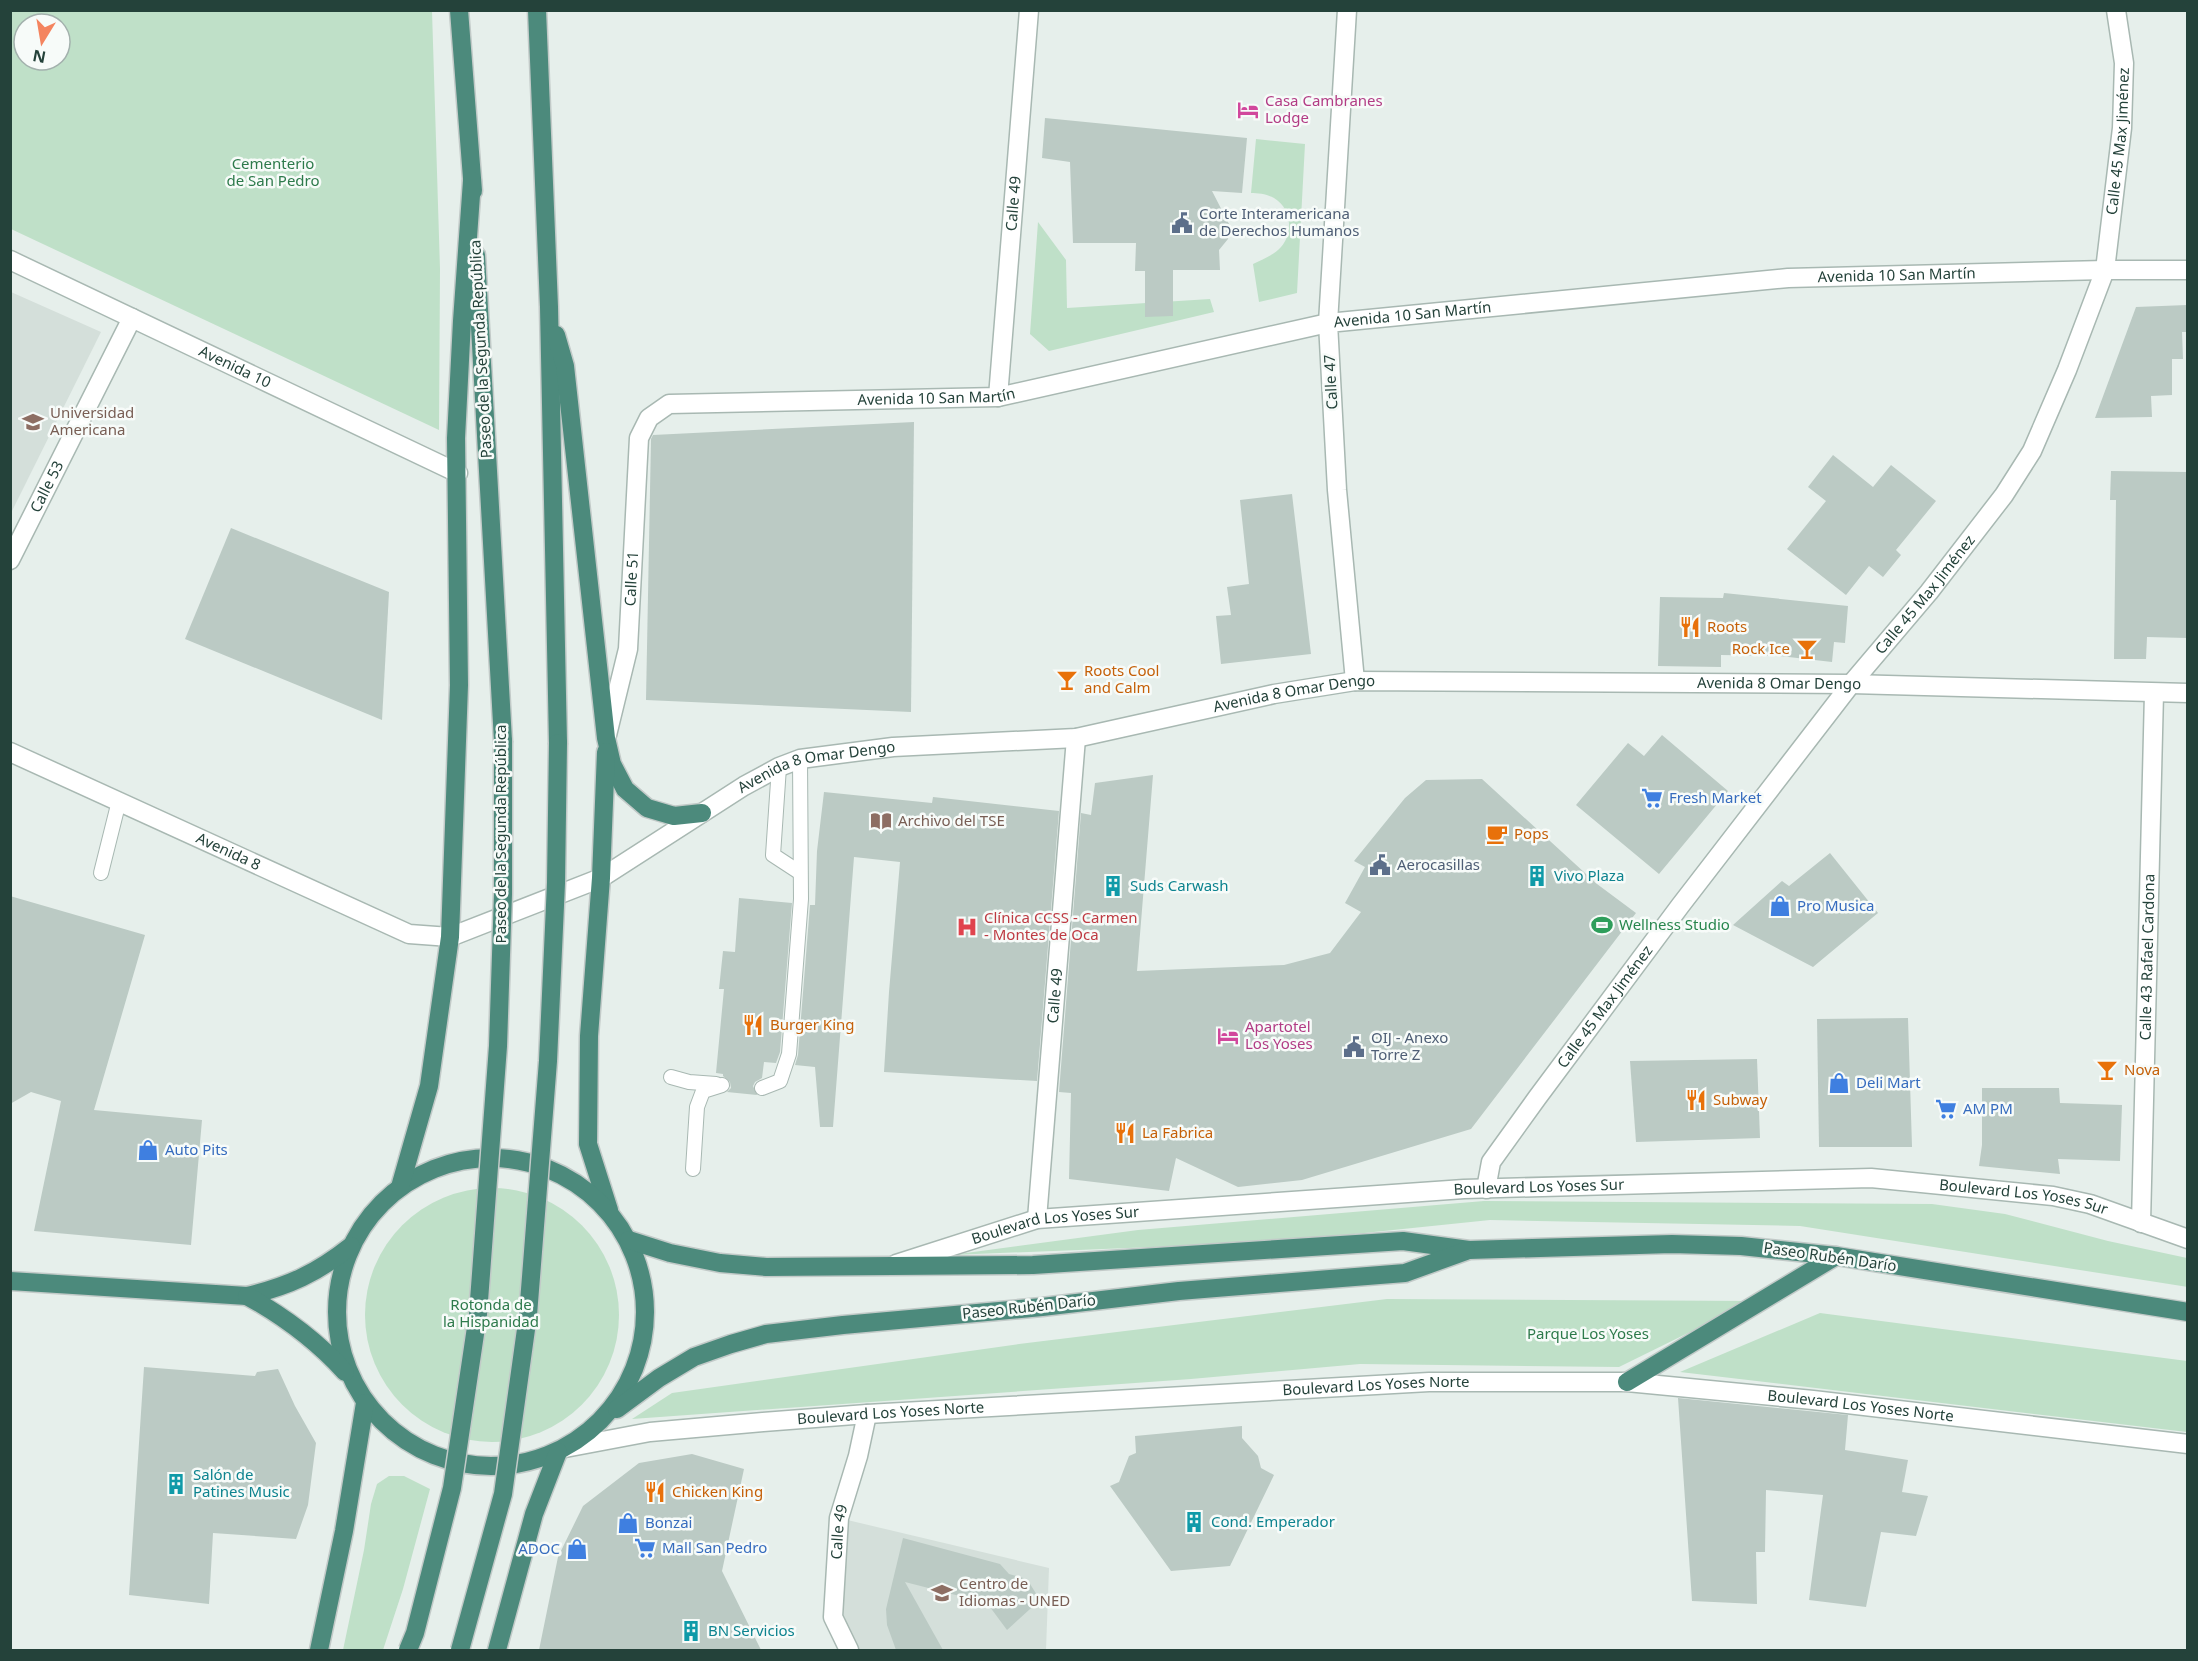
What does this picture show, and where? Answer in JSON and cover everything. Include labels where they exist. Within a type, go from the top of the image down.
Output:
[{"type":"highway","name":"Paseo de la Segunda República","points":[[408,1650],[415,1633],[452,1488],[478,1314],[498,1046],[503,741],[472,181],[459,10]]},
{"type":"highway","points":[[460,1650],[503,1494],[528,1315],[548,1061],[556,883],[558,743],[549,307],[537,10]]},
{"type":"highway","points":[[400,1187],[429,1086],[450,937],[459,685],[456,438],[472,181]]},
{"type":"highway","points":[[549,307],[565,366],[606,738],[612,764],[625,789],[647,808],[674,816],[702,813]]},
{"type":"highway","points":[[606,738],[601,878],[589,1036],[588,1144],[610,1213]]},
{"type":"highway","points":[[248,1296],[304,1332],[329,1354],[351,1379],[365,1402],[395,1433],[432,1454],[474,1466],[517,1464],[561,1450],[606,1417],[632,1377],[645,1332],[644,1285],[629,1240],[610,1213],[586,1190],[558,1173],[526,1161],[493,1158],[460,1161],[428,1170],[400,1187],[380,1204],[364,1223],[351,1246],[340,1278],[336,1312],[340,1346],[351,1379]]},
{"type":"highway","name":"Paseo Rubén Darío","points":[[629,1240],[670,1253],[720,1263],[766,1267],[1033,1264],[1404,1241],[1469,1250],[1672,1244],[1741,1246],[1836,1256],[2187,1312]]},
{"type":"highway","points":[[10,1281],[248,1296],[276,1289],[303,1278],[328,1264],[351,1246]]},
{"type":"highway","name":"Paseo Rubén Darío","points":[[606,1417],[659,1378],[694,1357],[766,1335],[843,1324],[1179,1291],[1405,1273],[1469,1250]]},
{"type":"highway","points":[[1627,1382],[1836,1256]]},
{"type":"highway","points":[[319,1650],[344,1531],[365,1402]]},
{"type":"highway","points":[[496,1650],[534,1514],[561,1450]]},
{"type":"street","name":"Calle 49","points":[[998,397],[1029,10]]},
{"type":"street","name":"Calle 47","points":[[1347,10],[1328,324],[1336,489],[1355,681]]},
{"type":"street","name":"Calle 45 Max Jiménez","points":[[1486,1188],[1491,1162],[1537,1098],[1687,897],[1851,684],[1929,592],[1997,504],[2032,451],[2067,370],[2105,270],[2122,128],[2124,63],[2116,10]]},
{"type":"street","name":"Avenida 10","points":[[10,260],[458,473]]},
{"type":"street","name":"Avenida 10 San Martín","points":[[649,418],[669,404],[998,397],[1328,324],[1788,278],[2187,270]]},
{"type":"street","name":"Calle 53","points":[[10,560],[132,318]]},
{"type":"street","name":"Calle 51","points":[[606,738],[628,649],[639,438],[649,418]]},
{"type":"street","name":"Avenida 8 Omar Dengo","points":[[450,937],[601,878],[744,786],[779,767],[800,759],[892,747],[1076,738],[1274,694],[1355,681],[1851,684],[2187,693]]},
{"type":"street","name":"Calle 43 Rafael Cardona","points":[[2141,1223],[2154,693]]},
{"type":"street","name":"Calle 49","points":[[1037,1219],[1076,738]]},
{"type":"street","name":"Avenida 8","points":[[10,752],[409,934],[450,937]]},
{"type":"street","name":"Boulevard Los Yoses Sur","points":[[891,1265],[1037,1219],[1486,1188],[1872,1178],[2053,1196],[2090,1204],[2187,1239]]},
{"type":"street","name":"Boulevard Los Yoses Norte","points":[[561,1450],[650,1432],[867,1414],[1429,1382],[1627,1382],[1824,1401],[2187,1444]]},
{"type":"street","name":"Calle 49","points":[[849,1650],[833,1617],[839,1518],[858,1456],[867,1414]]},
{"type":"lane","points":[[762,1088],[780,1081],[789,1054],[801,900],[799,872],[800,759]]},
{"type":"lane","points":[[779,767],[773,855],[799,872]]},
{"type":"lane","points":[[101,873],[119,801]]},
{"type":"lane","points":[[671,1077],[689,1082],[722,1085],[703,1091],[697,1107],[693,1169]]},
{"type":"shaded area","name":"Universidad Americana","points":[[11,292],[101,332],[11,513]]},
{"type":"shaded area","name":"Centro de Idiomas - UNED","points":[[839,1518],[1049,1568],[1046,1650],[849,1650],[833,1617]]},
{"type":"green space","name":"Cementerio de San Pedro","points":[[11,11],[432,11],[440,269],[439,430],[11,229]]},
{"type":"green space","points":[[1256,139],[1305,144],[1297,293],[1259,302],[1253,264],[1272,255],[1281,247],[1288,234],[1289,221],[1280,202],[1268,196],[1251,193]]},
{"type":"green space","points":[[1038,222],[1066,260],[1067,308],[1210,299],[1214,312],[1049,351],[1030,334]]},
{"type":"green space","name":"Rotonda de la Hispanidad","points":[[480,1188],[504,1188],[541,1197],[563,1209],[582,1225],[598,1244],[610,1266],[617,1290],[619,1315],[617,1340],[610,1364],[598,1386],[582,1405],[563,1421],[541,1433],[504,1442],[480,1442],[443,1433],[421,1421],[394,1396],[374,1364],[370,1352],[365,1327],[365,1303],[374,1266],[386,1244],[411,1217],[443,1197],[455,1193]]},
{"type":"green space","points":[[1484,1201],[1932,1204],[2005,1214],[2108,1241],[2187,1258],[2188,1287],[1800,1226],[1490,1220],[1277,1242],[951,1255],[1138,1230]]},
{"type":"green space","name":"Parque Los Yoses","points":[[1387,1299],[1753,1301],[1619,1367],[1360,1364],[1191,1379],[632,1419],[672,1393],[1019,1344]]},
{"type":"green space","name":"Parque Los Yoses","points":[[1820,1313],[2187,1361],[2187,1432],[1680,1372]]},
{"type":"green space","points":[[389,1476],[404,1476],[430,1489],[403,1589],[383,1650],[343,1650],[371,1504],[377,1484]]},
{"type":"building","name":"Corte Interamericana de Derechos Humanos","points":[[1045,118],[1247,138],[1242,193],[1212,191],[1230,226],[1228,239],[1219,250],[1220,270],[1173,270],[1173,316],[1145,317],[1145,271],[1135,271],[1136,243],[1073,243],[1070,162],[1042,158]]},
{"type":"building","points":[[2187,305],[2187,332],[2182,332],[2183,359],[2172,359],[2172,395],[2151,396],[2152,417],[2095,418],[2136,307]]},
{"type":"building","points":[[914,422],[911,712],[646,700],[651,439],[653,435]]},
{"type":"building","points":[[1833,455],[1873,487],[1891,465],[1936,501],[1896,550],[1901,555],[1883,577],[1869,566],[1846,595],[1787,549],[1826,501],[1808,487]]},
{"type":"building","points":[[2111,471],[2187,472],[2187,638],[2147,637],[2146,659],[2114,659],[2116,500],[2110,500]]},
{"type":"building","points":[[1292,494],[1311,654],[1221,664],[1216,616],[1231,615],[1227,587],[1249,584],[1240,500]]},
{"type":"building","points":[[231,528],[389,592],[382,720],[185,639]]},
{"type":"building","points":[[1724,593],[1848,606],[1845,643],[1834,642],[1832,662],[1780,656],[1721,655],[1721,667],[1658,666],[1660,597],[1723,598]]},
{"type":"building","name":"Fresh Market","points":[[1662,735],[1728,791],[1659,874],[1576,805],[1628,743],[1644,756]]},
{"type":"building","points":[[1153,775],[1137,971],[1284,965],[1330,953],[1361,912],[1345,903],[1365,867],[1354,861],[1405,798],[1426,780],[1482,779],[1597,884],[1636,913],[1471,1129],[1302,1180],[1238,1187],[1176,1158],[1169,1191],[1069,1179],[1071,1093],[1059,1092],[1081,813],[1091,815],[1095,783]]},
{"type":"building","name":"Clínica CCSS - Carmen - Montes de Oca","points":[[824,792],[932,803],[933,797],[1059,811],[1037,1081],[884,1072],[900,862],[854,857],[833,1127],[820,1127],[815,1067],[795,1065],[798,1055],[810,905],[815,905],[817,851]]},
{"type":"building","points":[[1830,853],[1878,913],[1813,967],[1733,925],[1782,881],[1789,886]]},
{"type":"building","points":[[10,896],[145,935],[94,1110],[202,1120],[191,1245],[34,1231],[61,1101],[31,1092],[10,1104]]},
{"type":"building","name":"Burger King","points":[[739,898],[792,903],[780,1052],[776,1063],[764,1062],[762,1078],[753,1086],[757,1095],[727,1092],[731,1088],[730,1082],[723,1074],[716,1073],[724,989],[719,989],[723,951],[735,952]]},
{"type":"building","points":[[1908,1018],[1912,1147],[1819,1147],[1817,1019]]},
{"type":"building","name":"Subway","points":[[1757,1059],[1760,1138],[1636,1142],[1630,1061]]},
{"type":"building","points":[[1982,1088],[2059,1088],[2060,1103],[2122,1105],[2120,1161],[2058,1159],[2060,1174],[1979,1166],[1982,1145]]},
{"type":"building","points":[[144,1367],[255,1376],[257,1372],[278,1369],[316,1443],[308,1505],[296,1539],[213,1533],[209,1604],[129,1595]]},
{"type":"building","points":[[1678,1398],[1848,1415],[1845,1450],[1908,1460],[1902,1492],[1928,1496],[1916,1536],[1881,1532],[1866,1607],[1809,1600],[1823,1495],[1766,1490],[1765,1552],[1756,1552],[1757,1604],[1692,1601]]},
{"type":"building","name":"Cond. Emperador","points":[[1242,1426],[1242,1438],[1258,1456],[1261,1468],[1274,1475],[1230,1566],[1171,1571],[1110,1486],[1119,1482],[1129,1456],[1136,1453],[1135,1436]]},
{"type":"building","name":"Mall San Pedro","points":[[692,1454],[744,1469],[722,1571],[761,1650],[539,1650],[558,1557],[583,1506],[639,1463]]},
{"type":"building","points":[[903,1538],[1000,1564],[1009,1574],[1027,1579],[1040,1600],[1007,1630],[987,1603],[905,1582],[943,1650],[896,1650],[887,1625],[886,1609]]},
{"type":"place","name":"Casa Cambranes Lodge","points":[[1248,110]]},
{"type":"place","name":"Corte Interamericana de Derechos Humanos","points":[[1182,223]]},
{"type":"place","name":"Universidad Americana","points":[[33,422]]},
{"type":"place","name":"Roots","points":[[1690,627]]},
{"type":"place","name":"Rock Ice","points":[[1807,649]]},
{"type":"place","name":"Roots Cool and Calm","points":[[1067,680]]},
{"type":"place","name":"Fresh Market","points":[[1652,798]]},
{"type":"place","name":"Archivo del TSE","points":[[881,821]]},
{"type":"place","name":"Pops","points":[[1497,834]]},
{"type":"place","name":"Aerocasillas","points":[[1380,865]]},
{"type":"place","name":"Vivo Plaza","points":[[1537,876]]},
{"type":"place","name":"Suds Carwash","points":[[1113,886]]},
{"type":"place","name":"Pro Musica","points":[[1780,906]]},
{"type":"place","name":"Wellness Studio","points":[[1602,925]]},
{"type":"place","name":"Clínica CCSS - Carmen - Montes de Oca","points":[[967,927]]},
{"type":"place","name":"Burger King","points":[[753,1025]]},
{"type":"place","name":"Apartotel Los Yoses","points":[[1228,1036]]},
{"type":"place","name":"OIJ - Anexo Torre Z","points":[[1354,1047]]},
{"type":"place","name":"Nova","points":[[2107,1070]]},
{"type":"place","name":"Deli Mart","points":[[1839,1083]]},
{"type":"place","name":"Subway","points":[[1696,1100]]},
{"type":"place","name":"AM PM","points":[[1946,1109]]},
{"type":"place","name":"La Fabrica","points":[[1125,1133]]},
{"type":"place","name":"Auto Pits","points":[[148,1150]]},
{"type":"place","name":"Salón de Patines Music","points":[[176,1484]]},
{"type":"place","name":"Chicken King","points":[[655,1492]]},
{"type":"place","name":"Cond. Emperador","points":[[1194,1522]]},
{"type":"place","name":"Bonzai","points":[[628,1523]]},
{"type":"place","name":"Mall San Pedro","points":[[645,1548]]},
{"type":"place","name":"ADOC","points":[[577,1549]]},
{"type":"place","name":"Centro de Idiomas - UNED","points":[[942,1593]]},
{"type":"place","name":"BN Servicios","points":[[691,1631]]}]
